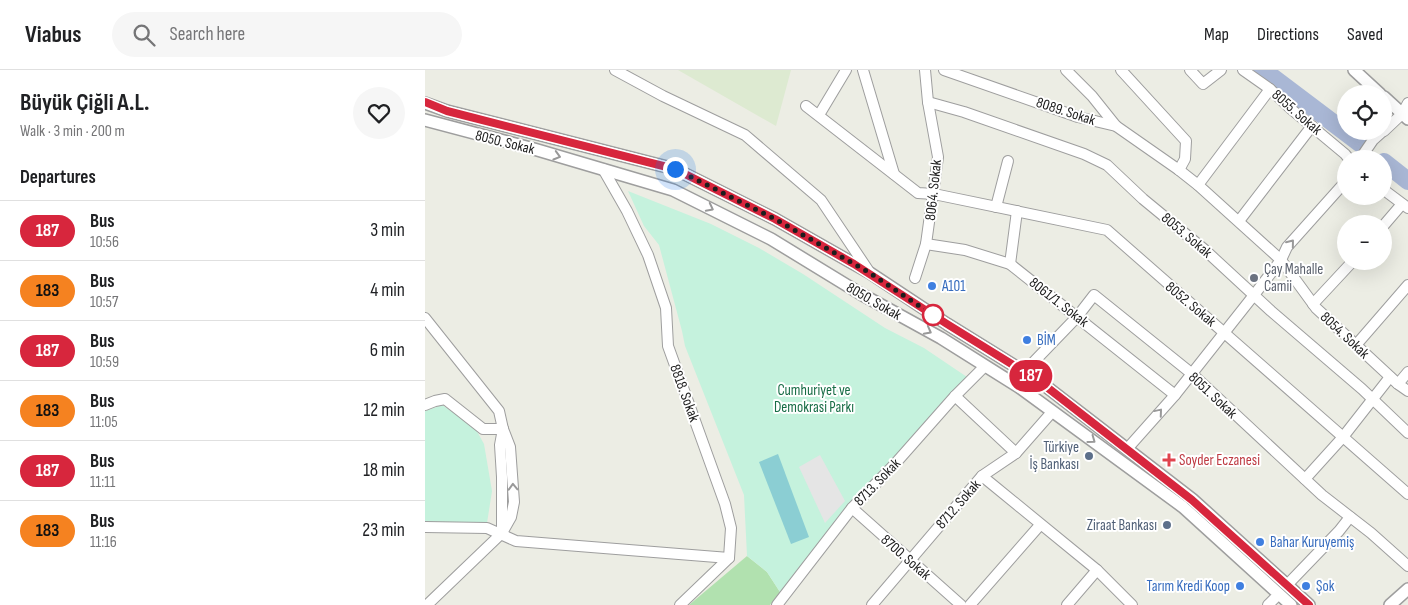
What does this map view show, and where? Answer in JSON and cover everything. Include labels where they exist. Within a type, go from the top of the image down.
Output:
[{"type":"street","points":[[615,70],[663,96],[745,135],[821,200],[870,273]]},
{"type":"street","points":[[819,115],[846,70]]},
{"type":"street","points":[[863,70],[894,174]]},
{"type":"street","name":"8064. Sokak","points":[[915,278],[926,244],[938,157],[928,102],[925,70]]},
{"type":"street","name":"8089. Sokak","points":[[944,70],[1078,117],[1116,126],[1179,170]]},
{"type":"street","points":[[1066,70],[1093,96],[1116,126]]},
{"type":"street","points":[[1121,70],[1186,140],[1185,159],[1179,170]]},
{"type":"street","points":[[1190,70],[1203,84],[1221,70]]},
{"type":"street","name":"8055. Sokak","points":[[1243,70],[1270,89],[1340,150]]},
{"type":"street","points":[[1354,70],[1370,85]]},
{"type":"street","points":[[1198,185],[1270,89]]},
{"type":"street","name":"8050. Sokak","points":[[425,102],[447,111],[675,169],[775,219],[870,273],[947,324],[1039,381],[1192,500],[1309,605]]},
{"type":"street","name":"8053. Sokak","points":[[928,102],[964,112],[1084,154],[1107,165],[1143,199],[1205,250],[1372,399],[1408,434]]},
{"type":"street","points":[[1392,125],[1405,117],[1408,103]]},
{"type":"street","points":[[1392,105],[1405,117]]},
{"type":"street","name":"8052. Sokak","points":[[806,106],[918,193],[934,194],[1107,230],[1408,494]]},
{"type":"street","name":"8050. Sokak","points":[[425,120],[673,190],[771,239],[861,294],[941,338],[1019,387],[1183,507],[1291,605]]},
{"type":"street","points":[[1239,221],[1312,126]]},
{"type":"street","points":[[996,207],[1008,161]]},
{"type":"street","name":"8818. Sokak","points":[[603,169],[648,255],[666,308],[668,346],[725,504],[731,528],[729,558]]},
{"type":"street","name":"8054. Sokak","points":[[1179,170],[1281,260],[1313,304],[1408,391]]},
{"type":"street","points":[[1127,449],[1175,395],[1281,260],[1287,248],[1337,191]]},
{"type":"street","points":[[1392,196],[1405,206],[1392,217]]},
{"type":"street","points":[[1010,264],[1017,211]]},
{"type":"street","name":"8061/1. Sokak","points":[[926,244],[965,250],[1010,264],[1175,395]]},
{"type":"street","points":[[1313,304],[1345,270]]},
{"type":"street","points":[[1356,345],[1408,284]]},
{"type":"street","name":"8051. Sokak","points":[[1024,372],[1077,317],[1094,295],[1191,373],[1322,495],[1371,533],[1408,566]]},
{"type":"street","points":[[425,318],[499,411],[503,430],[510,447],[514,502],[511,517],[501,533],[440,600],[427,605]]},
{"type":"street","name":"8713. Sokak","points":[[777,605],[851,508],[894,465],[955,396],[985,366]]},
{"type":"street","points":[[1305,479],[1343,437],[1372,399],[1394,380],[1408,372]]},
{"type":"street","points":[[955,396],[1016,453]]},
{"type":"street","points":[[425,405],[445,400],[483,429],[503,430]]},
{"type":"street","name":"8712. Sokak","points":[[872,605],[982,476],[1016,453],[1053,412]]},
{"type":"street","points":[[982,476],[1097,570],[1132,605]]},
{"type":"street","name":"8700. Sokak","points":[[851,508],[961,605]]},
{"type":"street","points":[[1287,585],[1350,517]]},
{"type":"street","points":[[971,605],[1040,525]]},
{"type":"street","points":[[425,527],[487,528],[516,541],[729,558]]},
{"type":"street","points":[[680,605],[729,558]]},
{"type":"street","points":[[1067,605],[1097,570]]},
{"type":"street","points":[[1390,605],[1408,589]]},
{"type":"street","points":[[1268,605],[1279,594]]},
{"type":"green space","points":[[678,70],[791,70],[776,126]]},
{"type":"green space","name":"Cumhuriyet ve Demokrasi Parkı","points":[[628,191],[711,224],[759,248],[803,274],[885,328],[924,348],[967,377],[858,496],[780,592],[767,572],[747,556],[744,495],[685,346],[659,245],[644,226]]},
{"type":"green space","points":[[442,405],[474,426],[484,444],[492,491],[487,523],[425,522],[425,411]]},
{"type":"green space","points":[[747,556],[767,572],[780,592],[770,605],[689,605]]},
{"type":"shaded area","points":[[778,454],[809,537],[791,544],[759,462]]},
{"type":"shaded area","points":[[820,455],[845,501],[825,523],[799,467]]},
{"type":"waterway","points":[[1263,70],[1361,144]]},
{"type":"waterway","points":[[1392,168],[1408,181]]},
{"type":"bus line","name":"187","points":[[425,102],[447,111],[675,169],[775,219],[870,273],[947,324],[1039,381],[1192,500],[1309,605]]},
{"type":"place","name":"Çay Mahalle Camii","points":[[1254,278]]},
{"type":"place","name":"A101","points":[[932,286]]},
{"type":"place","name":"BİM","points":[[1027,340]]},
{"type":"place","name":"Türkiye İş Bankası","points":[[1089,456]]},
{"type":"place","name":"Soyder Eczanesi","points":[[1169,460]]},
{"type":"place","name":"Ziraat Bankası","points":[[1167,525]]},
{"type":"place","name":"Bahar Kuruyemiş","points":[[1260,542]]},
{"type":"place","name":"Tarım Kredi Koop","points":[[1240,586]]},
{"type":"place","name":"Şok","points":[[1306,586]]},
{"type":"route","points":[[675,169],[775,219],[870,273],[933,315]]}]
